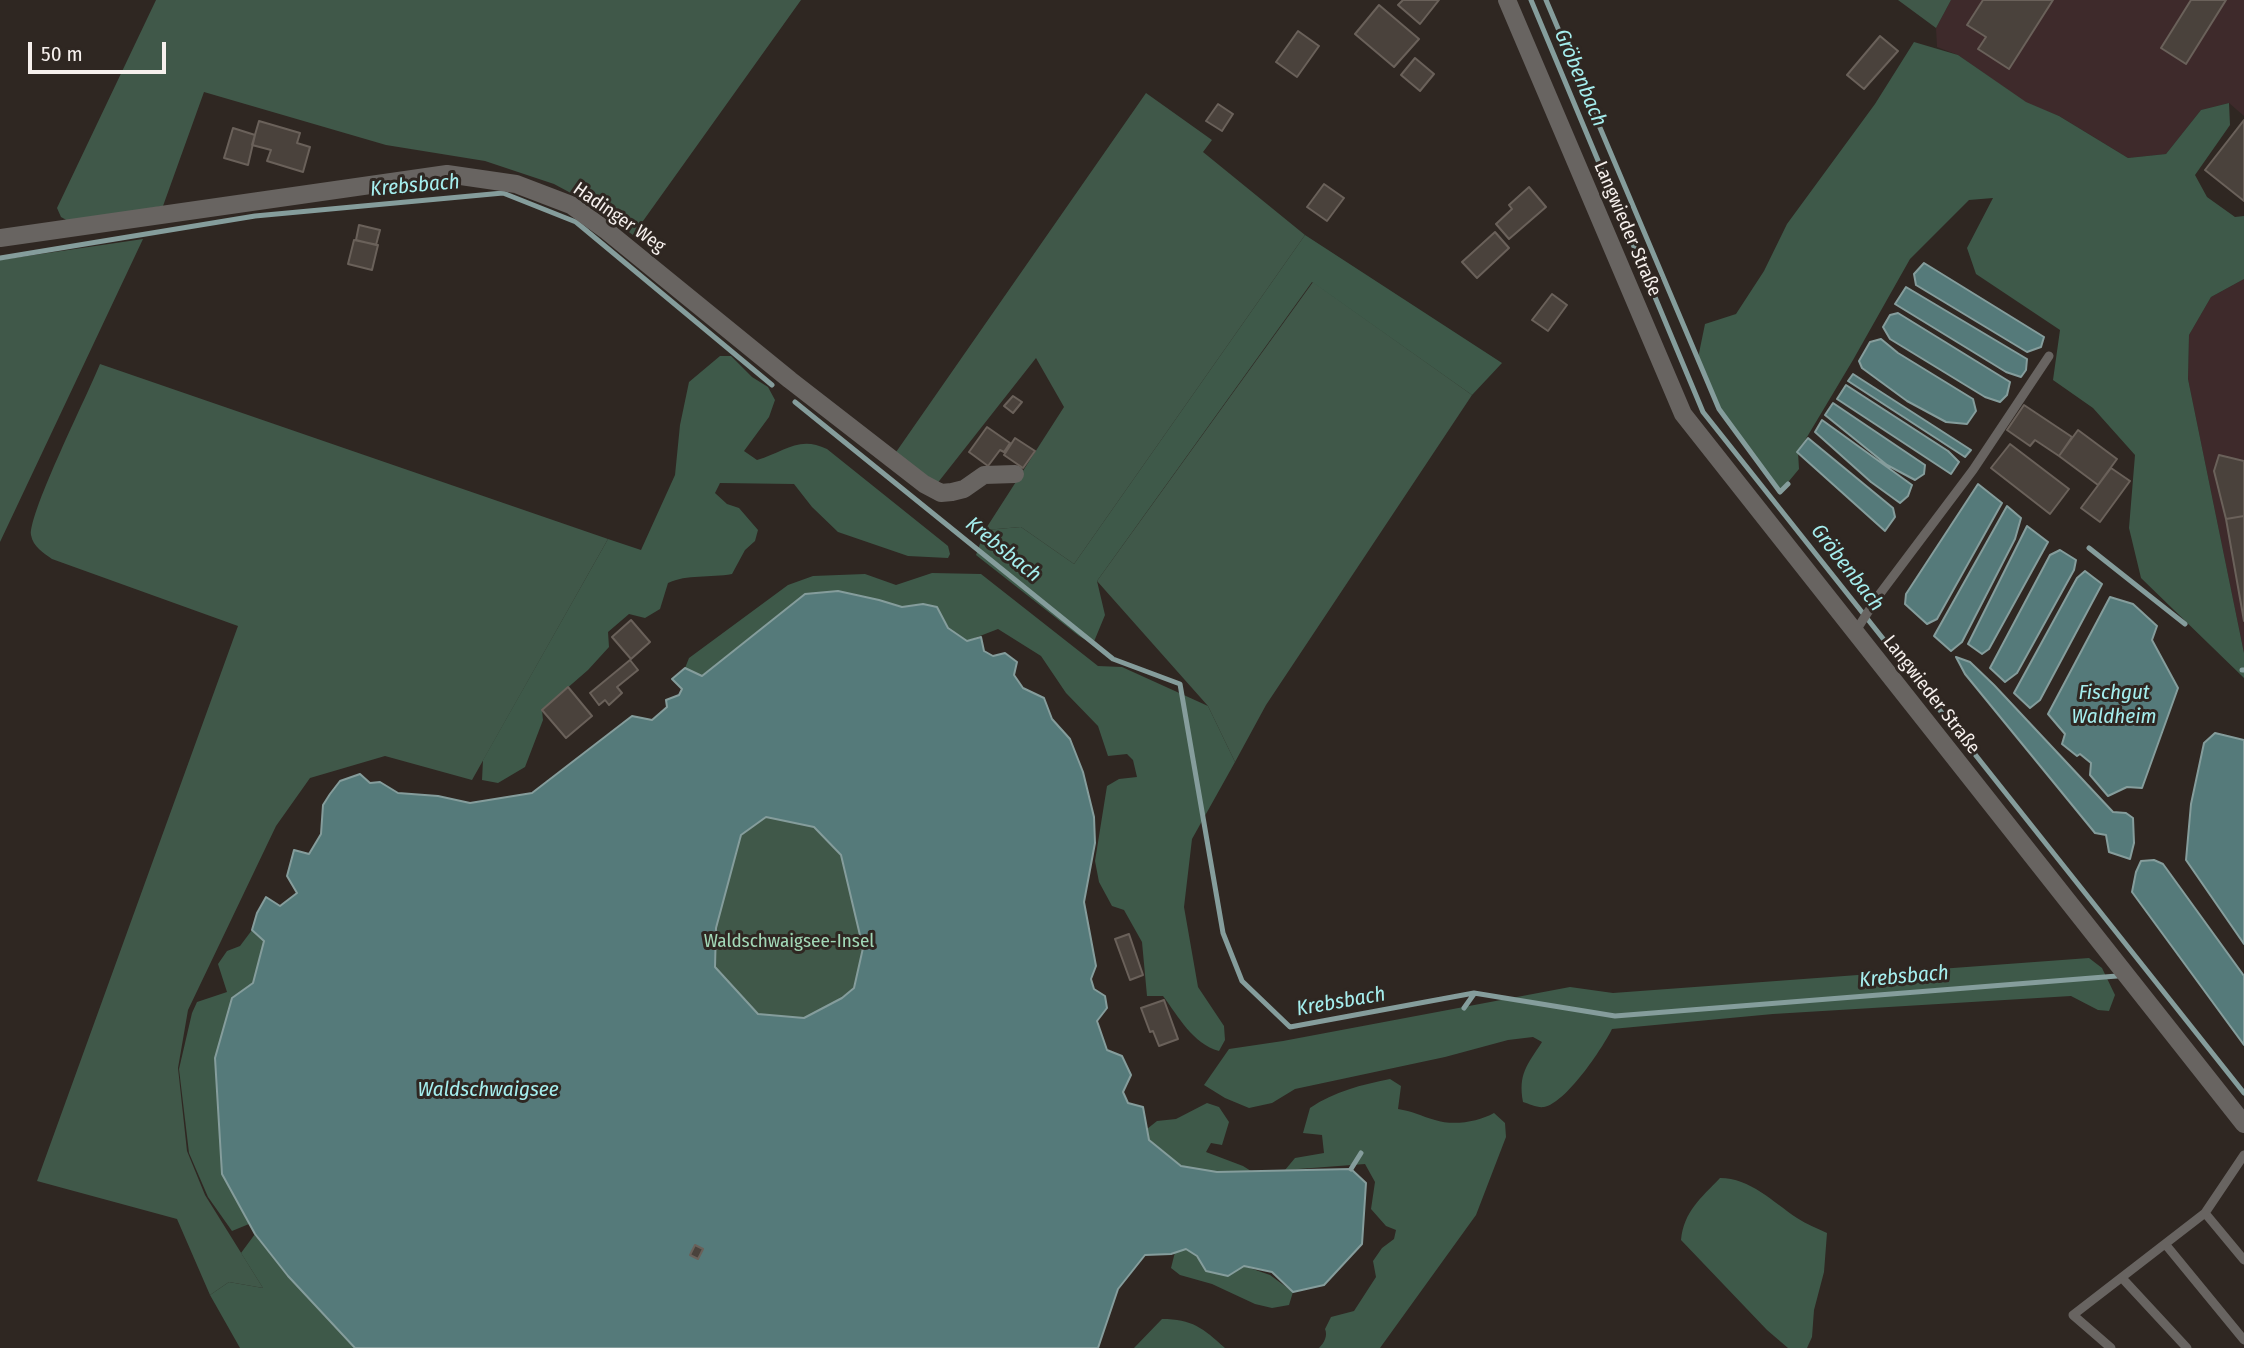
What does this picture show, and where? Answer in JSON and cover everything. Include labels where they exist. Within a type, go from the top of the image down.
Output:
[{"type":"street","name":"Langwieder Straße","points":[[1507,0],[1683,414],[1857,628],[2244,1124]]},
{"type":"street","name":"Hadinger Weg","points":[[0,238],[446,173],[516,184],[570,205],[607,230],[800,388],[924,484],[941,493],[952,492],[964,489],[984,475],[1015,474]]},
{"type":"lane","points":[[1857,628],[1973,470],[2049,356]]},
{"type":"lane","points":[[2111,1348],[2073,1315],[2205,1213],[2244,1155]]},
{"type":"lane","points":[[2205,1213],[2244,1260]]},
{"type":"lane","points":[[2166,1245],[2244,1340]]},
{"type":"lane","points":[[2123,1279],[2187,1348]]},
{"type":"shaded area","points":[[1951,0],[2244,0],[2244,116],[2229,103],[2201,110],[2166,154],[2128,158],[2059,116],[2026,103],[1958,55],[1937,47],[1936,28]]},
{"type":"shaded area","points":[[2244,279],[2244,653],[2188,379],[2189,335],[2211,297]]},
{"type":"green space","points":[[156,0],[801,0],[633,235],[582,199],[554,184],[485,161],[386,145],[204,92],[163,206],[70,222],[61,217],[57,208]]},
{"type":"green space","points":[[1898,0],[1951,0],[1936,28]]},
{"type":"green space","points":[[1914,42],[1958,55],[2026,102],[2059,116],[2128,158],[2166,154],[2201,110],[2229,103],[2230,125],[2195,175],[2207,197],[2235,217],[2244,216],[2244,279],[2211,297],[2189,335],[2188,379],[2244,653],[2244,678],[2141,578],[2129,528],[2135,455],[2093,408],[2053,380],[2060,330],[1976,274],[1967,248],[1993,198],[1969,200],[1910,259],[1798,452],[1799,469],[1780,492],[1719,409],[1698,358],[1705,324],[1736,314],[1764,271],[1787,224],[1875,104]]},
{"type":"green space","points":[[1146,93],[1212,140],[1203,152],[1305,235],[1074,564],[1021,527],[985,530],[1064,407],[1036,358],[936,485],[894,455]]},
{"type":"green space","points":[[1305,235],[1502,363],[1472,395],[1312,282],[1097,581],[1105,615],[1093,644],[1079,636],[976,555],[985,530],[1021,527],[1074,564]]},
{"type":"green space","points":[[143,239],[0,542],[0,260]]},
{"type":"green space","points":[[1313,282],[1472,395],[1266,705],[1235,762],[1208,706],[1097,581]]},
{"type":"green space","points":[[720,356],[731,356],[752,377],[768,387],[775,400],[769,417],[744,451],[757,460],[800,444],[817,445],[827,449],[948,546],[948,558],[908,556],[838,532],[812,507],[794,484],[720,483],[715,493],[727,504],[739,508],[758,530],[755,541],[745,550],[732,574],[683,578],[668,583],[660,609],[645,618],[629,614],[608,632],[609,647],[588,670],[542,710],[543,720],[525,767],[498,783],[482,780],[483,760],[608,539],[641,550],[675,475],[680,425],[689,382]]},
{"type":"green space","points":[[100,364],[608,539],[472,780],[385,756],[310,778],[276,826],[188,1010],[178,1068],[187,1151],[205,1195],[263,1288],[229,1282],[210,1295],[177,1219],[37,1181],[238,626],[52,559],[34,543],[31,535],[39,503]]},
{"type":"green space","points":[[932,573],[981,574],[1098,666],[1122,667],[1208,706],[1235,762],[1192,839],[1184,907],[1198,987],[1224,1026],[1225,1040],[1219,1051],[1194,1036],[1163,996],[1147,996],[1142,942],[1124,910],[1112,906],[1099,882],[1095,861],[1107,786],[1119,779],[1137,777],[1133,760],[1127,754],[1108,756],[1098,726],[1066,693],[1041,656],[998,629],[967,641],[948,628],[923,604],[902,607],[838,591],[805,594],[702,676],[685,668],[689,658],[788,585],[813,576],[865,574],[896,585]]},
{"type":"green space","name":"Waldschwaigsee-Insel","points":[[766,817],[814,827],[841,856],[863,948],[854,987],[842,998],[804,1018],[758,1014],[715,967],[716,928],[741,835]]},
{"type":"green space","points":[[252,930],[264,940],[253,983],[232,998],[222,1174],[249,1224],[232,1231],[208,1197],[189,1153],[179,1069],[197,1002],[227,992],[218,964],[227,951],[240,946]]},
{"type":"green space","points":[[2089,958],[2102,968],[2115,995],[2109,1011],[2098,1010],[2071,996],[1773,1014],[1612,1029],[1573,1086],[1544,1107],[1523,1102],[1523,1077],[1542,1042],[1533,1037],[1508,1040],[1445,1057],[1295,1089],[1272,1103],[1249,1108],[1204,1085],[1229,1049],[1570,987],[1613,993]]},
{"type":"green space","points":[[1390,1079],[1401,1086],[1398,1109],[1450,1123],[1473,1121],[1494,1113],[1505,1123],[1506,1137],[1476,1215],[1380,1348],[1319,1348],[1325,1339],[1325,1329],[1331,1317],[1354,1311],[1376,1277],[1373,1261],[1382,1248],[1394,1239],[1396,1230],[1386,1226],[1371,1209],[1375,1182],[1365,1164],[1285,1170],[1295,1158],[1324,1153],[1322,1135],[1303,1133],[1310,1108],[1339,1093]]},
{"type":"green space","points":[[1207,1103],[1219,1107],[1229,1122],[1222,1145],[1211,1143],[1206,1152],[1251,1171],[1217,1172],[1181,1166],[1149,1140],[1147,1129],[1157,1121],[1176,1119]]},
{"type":"green space","points":[[1720,1178],[1751,1186],[1800,1220],[1827,1233],[1824,1272],[1814,1310],[1812,1337],[1807,1348],[1788,1348],[1767,1330],[1681,1240],[1690,1213]]},
{"type":"green space","points":[[255,1234],[288,1276],[355,1348],[240,1348],[210,1295],[229,1282],[263,1288],[241,1253]]},
{"type":"green space","points":[[1186,1249],[1228,1276],[1244,1266],[1270,1275],[1293,1292],[1289,1305],[1272,1308],[1255,1304],[1212,1284],[1180,1275],[1171,1268],[1175,1252]]},
{"type":"green space","points":[[1162,1319],[1196,1326],[1225,1348],[1134,1348]]},
{"type":"water","points":[[1924,263],[2044,337],[2041,347],[2027,352],[1916,285],[1914,274]]},
{"type":"water","points":[[1906,287],[2027,359],[2026,370],[2021,377],[2006,372],[1895,304]]},
{"type":"water","points":[[1898,313],[2010,382],[2007,395],[2000,402],[1985,397],[1890,339],[1883,327],[1890,315]]},
{"type":"water","points":[[1881,339],[1898,353],[1973,399],[1976,411],[1967,424],[1946,422],[1907,401],[1862,368],[1859,361],[1870,342]]},
{"type":"water","points":[[1853,374],[1971,450],[1965,457],[1848,381]]},
{"type":"water","points":[[1846,385],[1948,451],[1959,462],[1951,474],[1837,399]]},
{"type":"water","points":[[1833,403],[1925,465],[1924,474],[1915,480],[1887,465],[1825,415]]},
{"type":"water","points":[[1822,420],[1912,485],[1908,496],[1900,503],[1871,482],[1815,432]]},
{"type":"water","points":[[1808,438],[1893,508],[1895,517],[1885,531],[1797,452]]},
{"type":"water","points":[[1978,484],[2002,503],[1937,619],[1927,624],[1905,604],[1906,594]]},
{"type":"water","points":[[2007,506],[2021,518],[2015,539],[1962,642],[1951,651],[1934,636]]},
{"type":"water","points":[[2027,526],[2048,542],[1989,649],[1982,654],[1968,644]]},
{"type":"water","points":[[2060,550],[2076,560],[2074,570],[2017,673],[2005,682],[1990,668],[2050,555]]},
{"type":"water","points":[[2085,571],[2102,584],[2040,700],[2030,708],[2014,693],[2077,578]]},
{"type":"water","name":"Waldschwaigsee","points":[[838,591],[902,607],[923,604],[937,607],[948,628],[967,641],[981,637],[984,651],[993,656],[1005,653],[1017,662],[1014,675],[1023,688],[1044,698],[1052,719],[1070,739],[1083,772],[1094,817],[1095,843],[1084,902],[1096,966],[1091,979],[1094,989],[1105,996],[1107,1008],[1097,1021],[1107,1050],[1122,1056],[1131,1075],[1123,1092],[1128,1103],[1143,1107],[1149,1140],[1181,1166],[1217,1172],[1351,1169],[1366,1183],[1362,1244],[1324,1285],[1293,1292],[1272,1272],[1244,1266],[1228,1276],[1206,1271],[1197,1256],[1186,1249],[1171,1254],[1145,1255],[1118,1289],[1098,1348],[355,1348],[288,1276],[255,1234],[222,1174],[215,1058],[232,998],[253,983],[264,941],[252,930],[257,913],[266,897],[280,906],[297,893],[287,876],[294,850],[309,854],[321,834],[323,805],[330,794],[340,781],[360,774],[370,783],[380,782],[398,793],[438,796],[470,803],[532,793],[632,716],[652,720],[667,707],[666,700],[679,695],[682,689],[672,679],[685,668],[702,676],[805,594]],"holes":[[[766,817],[814,827],[841,855],[863,948],[854,988],[842,998],[804,1018],[758,1014],[715,967],[716,928],[741,835]]]},
{"type":"water","name":"Fischgut Waldheim","points":[[2110,597],[2133,604],[2157,626],[2152,640],[2178,688],[2142,788],[2127,787],[2108,796],[2090,775],[2091,763],[2062,744],[2065,734],[2048,714]]},
{"type":"water","points":[[1956,657],[1970,662],[1994,685],[2113,812],[2126,813],[2133,818],[2134,843],[2130,859],[2109,852],[2106,835],[2095,833],[1965,674]]},
{"type":"water","points":[[2215,733],[2244,740],[2244,944],[2186,860],[2191,804],[2204,743]]},
{"type":"water","points":[[2154,860],[2163,864],[2244,976],[2244,1045],[2132,892],[2141,861]]},
{"type":"building","points":[[1403,0],[1439,0],[1420,24],[1398,5]]},
{"type":"building","points":[[1983,0],[2053,0],[2009,69],[1978,49],[1986,37],[1967,25]]},
{"type":"building","points":[[2191,0],[2226,0],[2186,64],[2161,48]]},
{"type":"building","points":[[1379,5],[1419,39],[1394,67],[1355,34]]},
{"type":"building","points":[[1298,31],[1319,46],[1297,77],[1276,62]]},
{"type":"building","points":[[1880,36],[1898,51],[1864,89],[1847,75]]},
{"type":"building","points":[[1415,58],[1434,74],[1420,91],[1401,75]]},
{"type":"building","points":[[1218,104],[1233,114],[1222,131],[1206,121]]},
{"type":"building","points":[[2244,120],[2244,201],[2205,170]]},
{"type":"building","points":[[259,121],[300,133],[297,143],[310,147],[303,172],[267,161],[271,150],[252,145]]},
{"type":"building","points":[[233,128],[255,135],[248,165],[224,158]]},
{"type":"building","points":[[1324,184],[1344,198],[1327,221],[1307,207]]},
{"type":"building","points":[[1529,187],[1546,207],[1509,239],[1496,224],[1512,209],[1509,205]]},
{"type":"building","points":[[359,225],[380,230],[376,245],[356,240]]},
{"type":"building","points":[[1495,232],[1509,248],[1477,278],[1462,262]]},
{"type":"building","points":[[354,240],[378,245],[372,270],[348,264]]},
{"type":"building","points":[[1552,294],[1567,305],[1548,331],[1532,320]]},
{"type":"building","points":[[1013,396],[1022,402],[1013,413],[1004,406]]},
{"type":"building","points":[[2024,405],[2072,437],[2059,456],[2035,440],[2030,446],[2007,430]]},
{"type":"building","points":[[987,427],[1010,443],[1004,452],[1000,450],[988,466],[969,452]]},
{"type":"building","points":[[2078,430],[2117,459],[2098,485],[2059,456]]},
{"type":"building","points":[[1015,438],[1035,451],[1023,468],[1004,455]]},
{"type":"building","points":[[2010,444],[2069,489],[2050,514],[1991,468]]},
{"type":"building","points":[[2219,455],[2244,461],[2244,516],[2226,519],[2214,471]]},
{"type":"building","points":[[2111,468],[2130,481],[2100,522],[2081,508]]},
{"type":"building","points":[[2244,516],[2244,621],[2226,519]]},
{"type":"building","points":[[631,620],[650,642],[631,659],[612,637]]},
{"type":"building","points":[[630,660],[638,670],[617,687],[622,693],[609,705],[605,700],[599,705],[590,693]]},
{"type":"building","points":[[568,687],[592,716],[566,738],[542,710]]},
{"type":"building","points":[[1129,934],[1143,975],[1130,980],[1115,939]]},
{"type":"building","points":[[1164,1000],[1178,1039],[1159,1046],[1153,1031],[1150,1032],[1141,1008]]},
{"type":"building","points":[[695,1245],[703,1249],[698,1259],[690,1255]]},
{"type":"waterway","name":"Gröbenbach","points":[[1531,0],[1703,412],[2244,1093]]},
{"type":"waterway","points":[[1546,0],[1719,409],[1780,492],[1788,484]]},
{"type":"waterway","name":"Krebsbach","points":[[0,258],[255,216],[503,193],[576,222],[772,385]]},
{"type":"waterway","name":"Krebsbach","points":[[795,402],[1113,659],[1180,684],[1223,933],[1242,981],[1290,1027],[1474,993],[1615,1016],[2117,976]]},
{"type":"waterway","points":[[2089,548],[2185,624]]},
{"type":"waterway","points":[[1464,1008],[1474,994]]},
{"type":"waterway","points":[[1351,1169],[1361,1153]]}]
